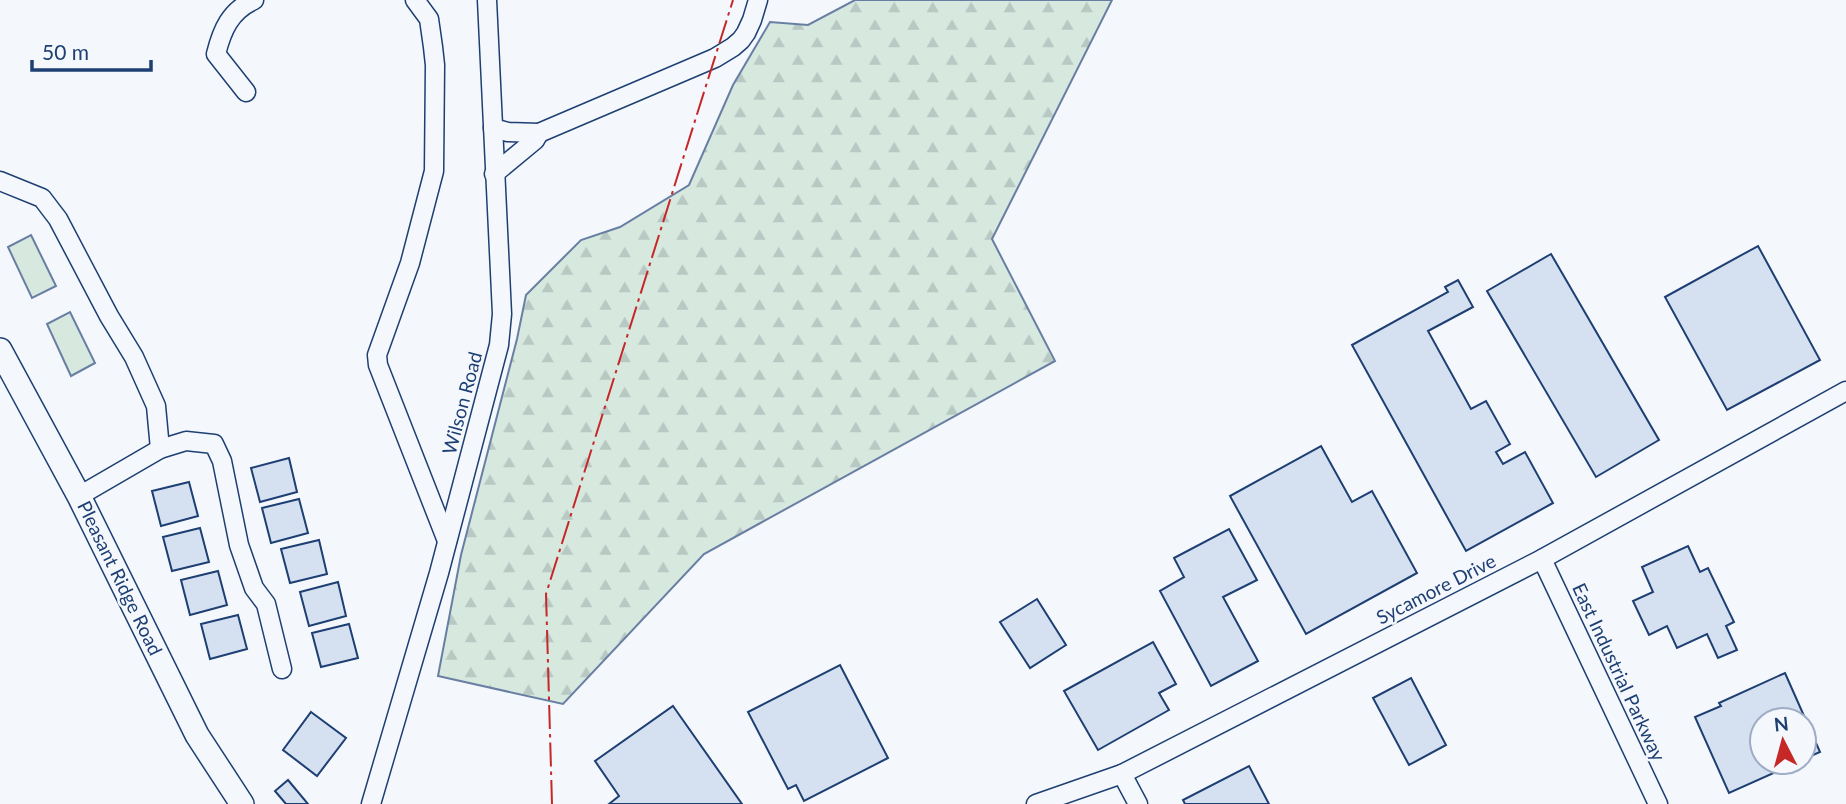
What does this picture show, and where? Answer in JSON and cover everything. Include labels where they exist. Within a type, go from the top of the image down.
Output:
[{"type":"main road","name":"Pleasant Ridge Road","points":[[0,350],[79,496],[197,735],[242,804]]},
{"type":"street","points":[[246,92],[216,54],[220,37],[231,17],[241,6],[254,0]]},
{"type":"street","points":[[415,0],[429,19],[435,65],[434,171],[410,263],[377,355],[378,365],[447,541]]},
{"type":"street","name":"Wilson Road","points":[[371,804],[447,541],[499,345],[502,314],[487,0]]},
{"type":"street","points":[[493,128],[508,132],[539,133],[715,58],[741,40],[758,0]]},
{"type":"street","points":[[495,174],[535,140],[539,133]]},
{"type":"street","points":[[0,181],[42,198],[58,219],[109,316],[134,356],[156,406],[160,449]]},
{"type":"street","name":"Sycamore Drive","points":[[1036,804],[1122,774],[1542,559],[1846,391]]},
{"type":"street","points":[[79,496],[160,449],[186,441],[214,444],[222,460],[239,545],[254,588],[267,604],[282,669]]},
{"type":"street","name":"East Industrial Parkway","points":[[1542,559],[1658,804]]},
{"type":"street","points":[[1122,774],[1138,804]]},
{"type":"green space","points":[[855,0],[1112,0],[992,239],[1055,361],[704,554],[563,704],[438,676],[461,555],[526,295],[581,240],[620,227],[689,185],[733,85],[770,22],[808,25]]},
{"type":"green space","points":[[31,235],[56,286],[32,298],[8,247]]},
{"type":"green space","points":[[70,312],[95,363],[71,376],[47,324]]},
{"type":"building","points":[[1758,246],[1820,360],[1727,410],[1665,297]]},
{"type":"building","points":[[1551,254],[1659,440],[1596,477],[1487,291]]},
{"type":"building","points":[[1458,280],[1473,307],[1428,331],[1471,409],[1486,401],[1510,444],[1496,452],[1503,464],[1525,452],[1553,503],[1466,551],[1352,345],[1448,292],[1445,287]]},
{"type":"building","points":[[1321,446],[1352,502],[1372,491],[1417,573],[1306,634],[1230,496]]},
{"type":"building","points":[[289,458],[297,492],[260,502],[251,468]]},
{"type":"building","points":[[189,482],[198,516],[161,526],[152,491]]},
{"type":"building","points":[[299,499],[308,533],[271,543],[262,508]]},
{"type":"building","points":[[200,528],[209,562],[172,571],[163,537]]},
{"type":"building","points":[[1229,529],[1257,580],[1223,597],[1258,661],[1211,686],[1160,591],[1184,577],[1174,558]]},
{"type":"building","points":[[319,540],[327,574],[290,583],[281,549]]},
{"type":"building","points":[[1688,546],[1700,572],[1708,568],[1734,622],[1726,626],[1737,650],[1718,658],[1707,634],[1677,648],[1667,626],[1649,635],[1633,601],[1653,592],[1642,567]]},
{"type":"building","points":[[218,571],[227,605],[190,615],[181,580]]},
{"type":"building","points":[[338,582],[346,616],[309,626],[300,592]]},
{"type":"building","points":[[1037,599],[1066,645],[1030,668],[1000,622]]},
{"type":"building","points":[[238,615],[247,649],[210,659],[201,624]]},
{"type":"building","points":[[349,624],[358,658],[321,667],[312,633]]},
{"type":"building","points":[[1153,642],[1176,684],[1159,693],[1169,710],[1098,750],[1064,691]]},
{"type":"building","points":[[840,665],[888,758],[804,801],[796,785],[788,789],[748,712]]},
{"type":"building","points":[[1785,673],[1800,706],[1748,706],[1748,776],[1767,776],[1729,793],[1695,717],[1721,706],[1719,703]]},
{"type":"building","points":[[1411,678],[1446,745],[1409,765],[1373,698]]},
{"type":"building","points":[[673,706],[742,804],[609,804],[619,796],[595,761]]},
{"type":"building","points":[[311,712],[346,738],[317,776],[283,750]]},
{"type":"building","points":[[1249,766],[1269,804],[1185,804],[1183,800]]},
{"type":"building","points":[[288,780],[308,804],[286,804],[275,791]]},
{"type":"power","points":[[552,804],[546,594],[733,0]]}]
